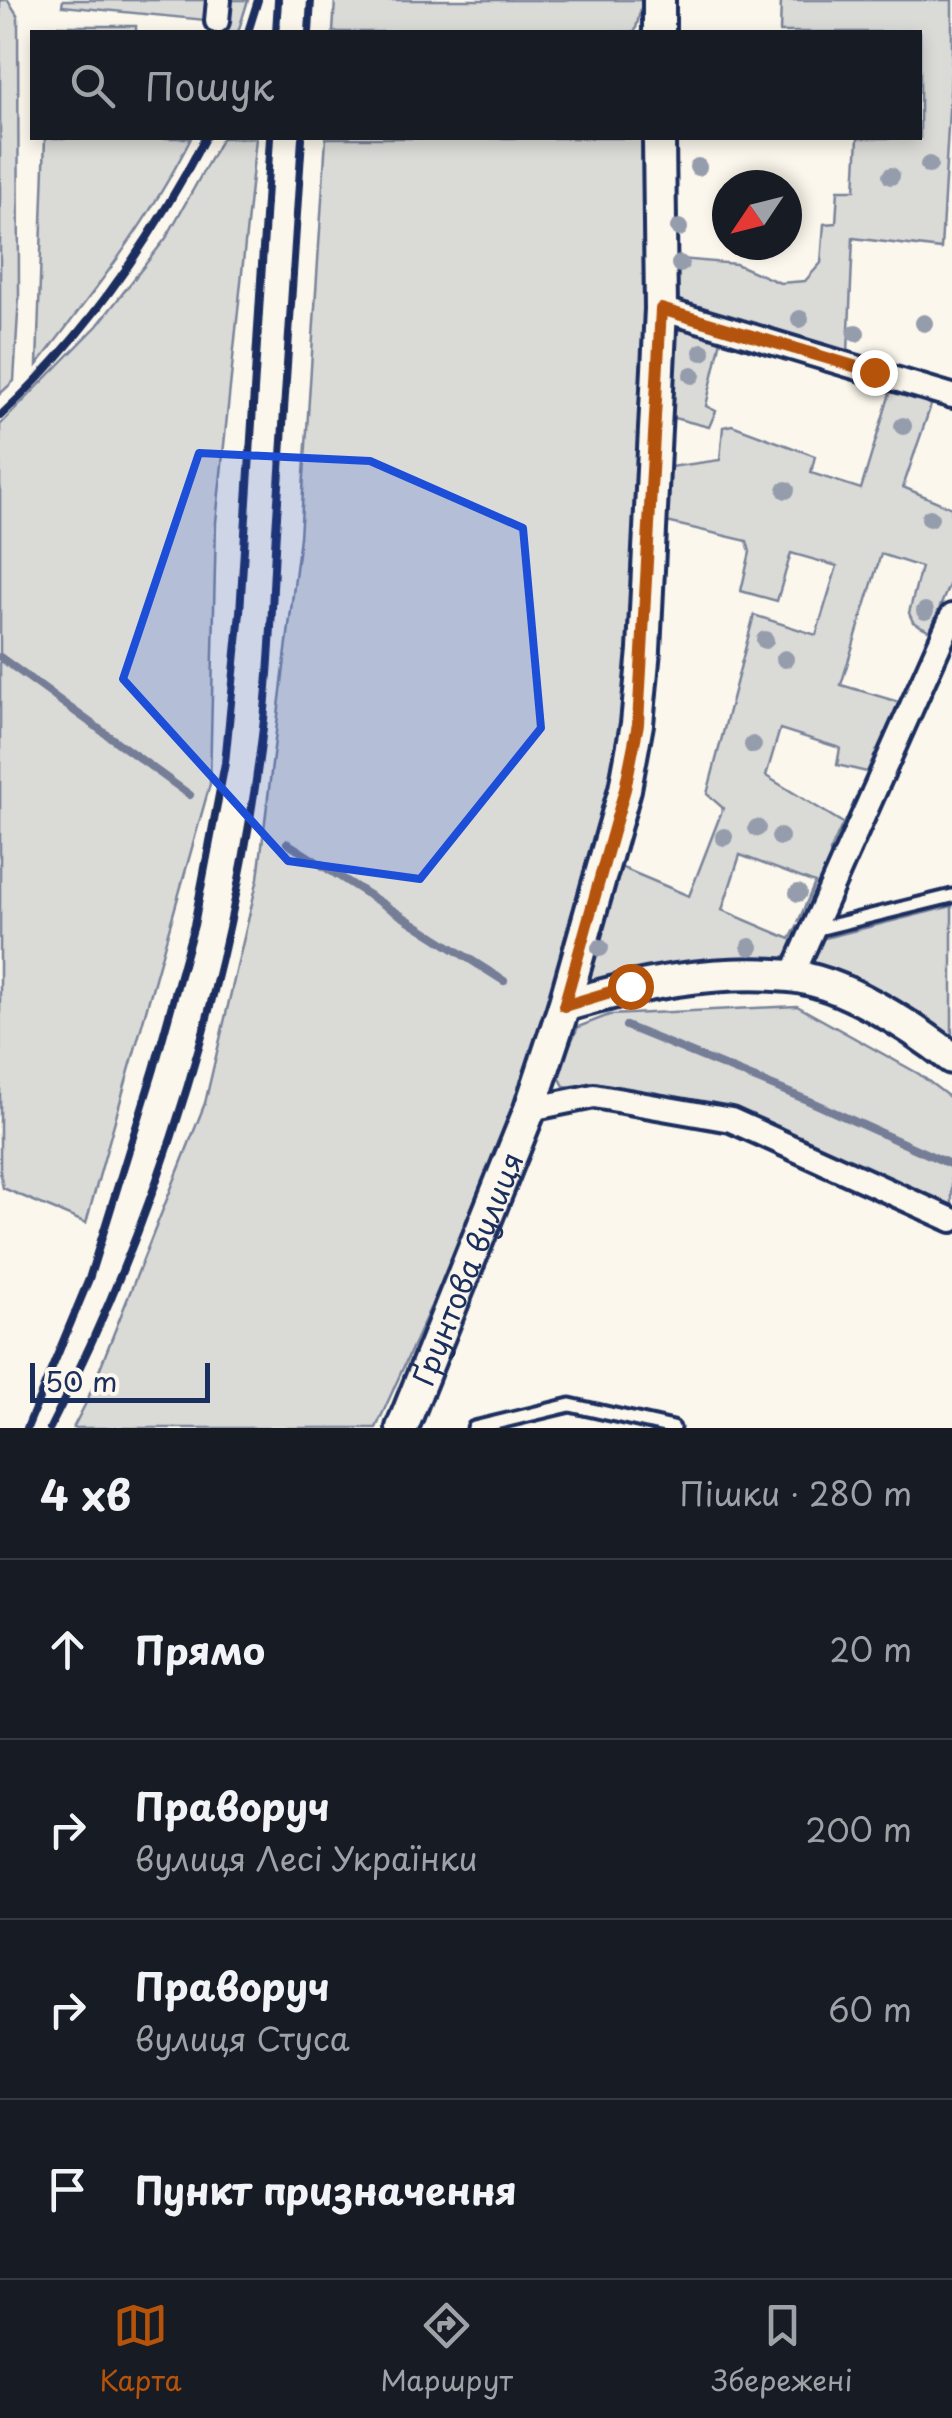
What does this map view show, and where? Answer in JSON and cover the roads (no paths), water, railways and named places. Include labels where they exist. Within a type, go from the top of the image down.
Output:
[{"type":"street","points":[[659,0],[659,30]]},
{"type":"street","name":"Ґрунтова вулиця","points":[[402,1428],[530,1109],[564,1006],[625,789],[638,724],[661,309],[659,140]]},
{"type":"street","points":[[661,309],[952,396]]},
{"type":"street","points":[[792,976],[952,616]]},
{"type":"street","points":[[564,1006],[630,986],[683,979],[792,976],[846,992],[952,1058]]},
{"type":"street","points":[[530,1109],[594,1096],[731,1120],[952,1220]]},
{"type":"lane","points":[[814,930],[952,896]]},
{"type":"lane","points":[[474,1428],[570,1404],[673,1428]]},
{"type":"waterway","points":[[0,657],[190,795]]},
{"type":"waterway","points":[[287,843],[504,981]]},
{"type":"waterway","points":[[626,1026],[952,1165]]},
{"type":"railway","points":[[249,30],[258,0]]},
{"type":"railway","points":[[276,30],[278,0]]},
{"type":"railway","points":[[309,30],[311,0]]},
{"type":"railway","points":[[0,416],[61,353],[114,286],[162,214],[204,140]]},
{"type":"railway","points":[[27,1428],[89,1279],[154,1069],[194,925],[225,763],[240,612],[270,140]]},
{"type":"railway","points":[[50,1428],[90,1346],[159,1175],[212,998],[233,909],[266,704],[302,140]]}]
